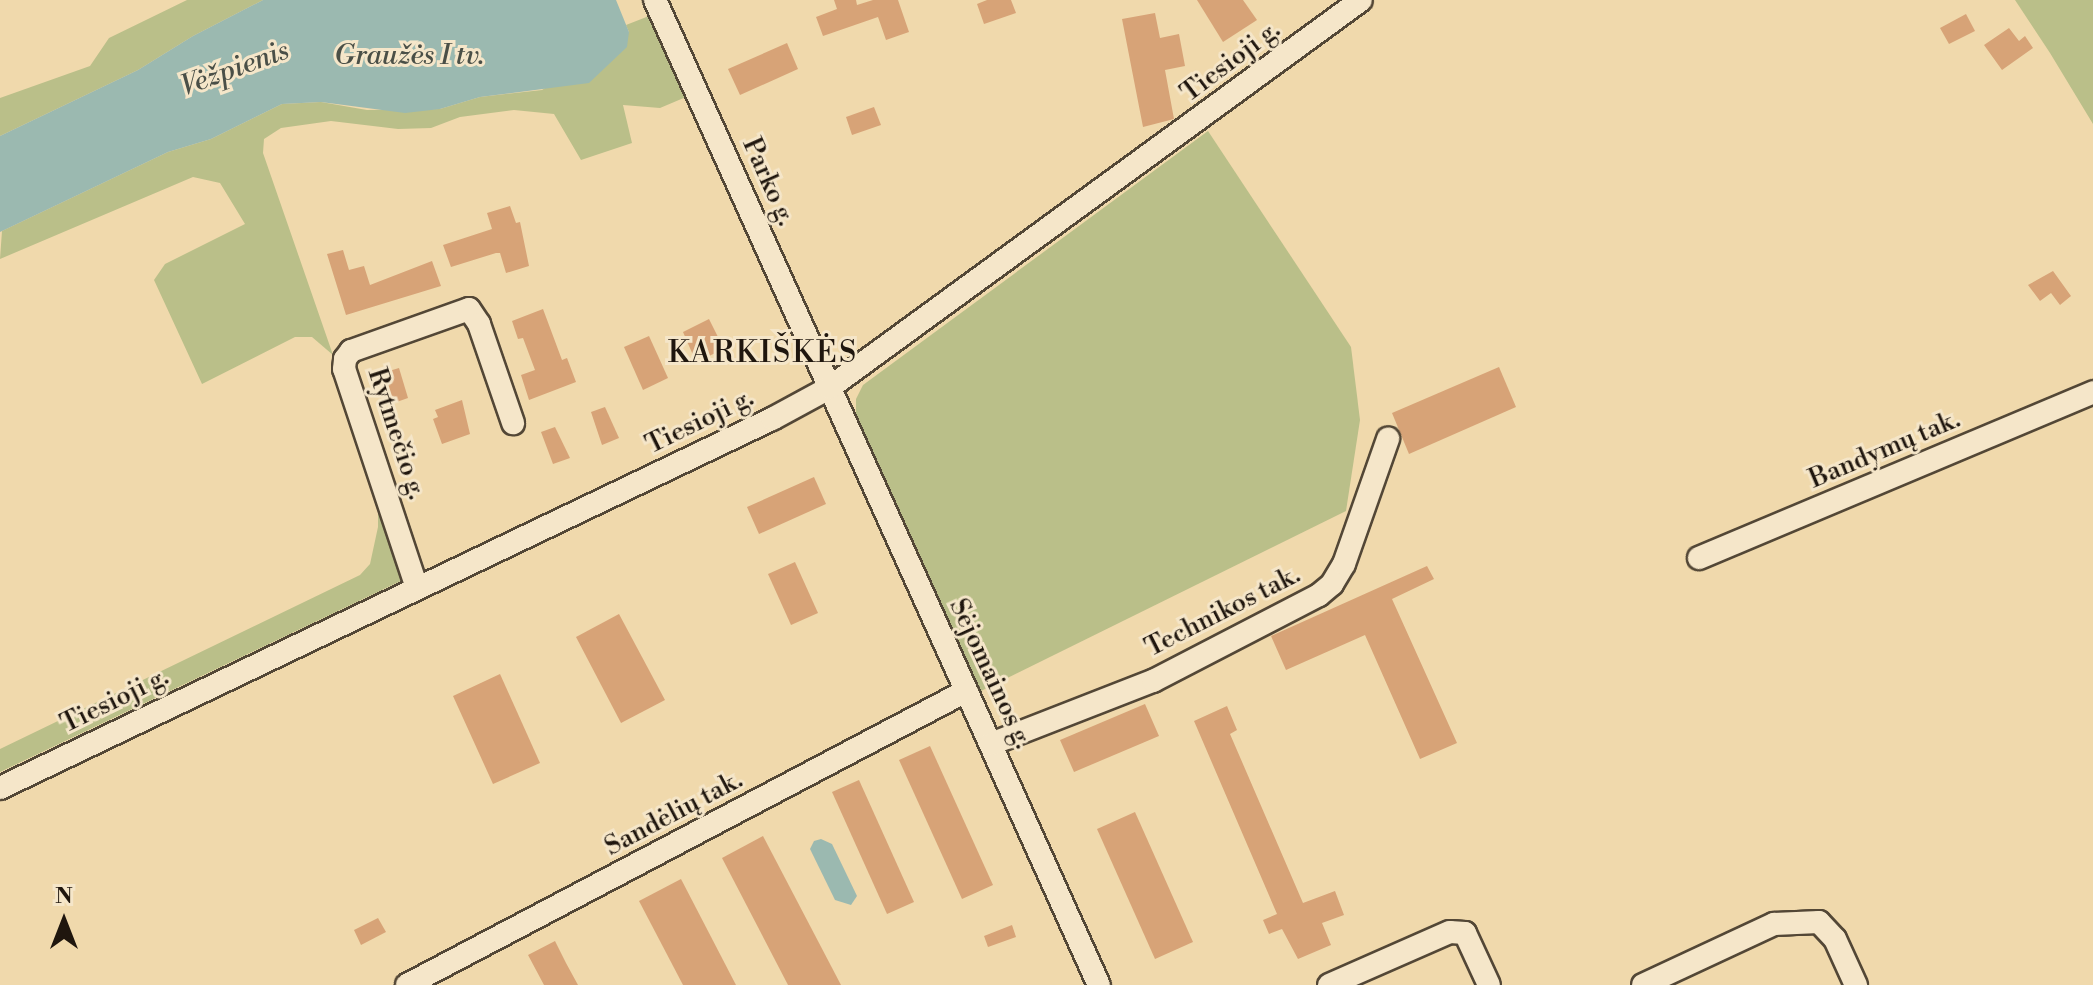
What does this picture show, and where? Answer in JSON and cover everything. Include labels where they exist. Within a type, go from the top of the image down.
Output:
[{"type":"street","name":"Parko g.","points":[[655,0],[829,388]]},
{"type":"street","name":"Tiesioji g.","points":[[0,788],[772,419],[829,388],[1361,0]]},
{"type":"street","name":"Rytmečio g.","points":[[417,588],[344,369],[345,359],[351,351],[469,309],[479,324],[513,423]]},
{"type":"street","name":"Sėjomainos g.","points":[[829,388],[1099,985]]},
{"type":"street","name":"Bandymų tak.","points":[[1699,558],[2093,392]]},
{"type":"street","name":"Technikos tak.","points":[[991,744],[1153,681],[1319,595],[1332,584],[1344,564],[1388,439]]},
{"type":"street","name":"Sandėlių tak.","points":[[407,985],[966,691]]},
{"type":"street","points":[[1643,985],[1774,924],[1819,922],[1835,939],[1856,985]]},
{"type":"street","points":[[1329,985],[1450,932],[1465,933],[1489,985]]},
{"type":"green space","points":[[187,0],[263,0],[193,36],[138,70],[0,136],[0,98],[90,66],[109,38]]},
{"type":"green space","points":[[2015,0],[2093,0],[2093,124],[2050,53]]},
{"type":"green space","points":[[649,16],[686,97],[660,108],[623,105],[632,143],[581,160],[554,114],[514,110],[460,117],[431,128],[398,129],[331,121],[281,128],[264,139],[263,153],[333,355],[312,337],[295,337],[202,384],[154,280],[165,264],[245,224],[220,183],[193,177],[0,259],[2,231],[168,152],[211,139],[282,104],[321,102],[367,110],[440,109],[480,97],[542,90],[629,32],[626,25]]},
{"type":"green space","points":[[1208,131],[1351,347],[1360,420],[1346,511],[981,691],[856,417],[856,399],[863,385]]},
{"type":"green space","points":[[378,487],[403,580],[0,772],[0,749],[360,575],[370,564],[378,527]]},
{"type":"water","name":"Graužės I tv.","points":[[263,0],[616,0],[629,32],[627,47],[589,83],[480,97],[440,109],[405,113],[321,102],[282,104],[211,139],[168,152],[0,232],[0,136],[138,70],[193,36]]},
{"type":"water","points":[[821,839],[832,844],[857,896],[851,905],[835,900],[810,849],[814,841]]},
{"type":"building","points":[[834,0],[856,0],[857,5],[873,0],[898,0],[909,32],[886,40],[878,17],[823,36],[816,17],[837,9]]},
{"type":"building","points":[[987,0],[1011,0],[1016,13],[984,24],[977,4]]},
{"type":"building","points":[[1197,0],[1243,0],[1257,20],[1223,42]]},
{"type":"building","points":[[1155,13],[1160,38],[1179,34],[1185,66],[1165,70],[1174,119],[1143,127],[1122,19]]},
{"type":"building","points":[[1966,14],[1975,31],[1949,44],[1940,28]]},
{"type":"building","points":[[2009,28],[2019,41],[2025,36],[2033,48],[2002,70],[1984,45]]},
{"type":"building","points":[[787,43],[798,69],[740,95],[728,69]]},
{"type":"building","points":[[874,107],[881,125],[852,135],[846,117]]},
{"type":"building","points":[[510,206],[516,223],[520,222],[529,266],[506,273],[500,253],[496,253],[451,267],[443,245],[492,229],[487,213]]},
{"type":"building","points":[[343,250],[349,270],[364,266],[370,285],[432,261],[441,286],[346,315],[327,254]]},
{"type":"building","points":[[2053,271],[2071,296],[2060,305],[2051,293],[2040,301],[2028,285]]},
{"type":"building","points":[[543,309],[562,360],[567,358],[576,382],[529,400],[521,375],[535,370],[523,338],[518,339],[512,321]]},
{"type":"building","points":[[709,319],[724,349],[696,362],[683,332]]},
{"type":"building","points":[[649,336],[668,378],[643,390],[624,347]]},
{"type":"building","points":[[1499,367],[1516,407],[1409,454],[1392,413]]},
{"type":"building","points":[[399,368],[408,398],[388,405],[379,374]]},
{"type":"building","points":[[462,400],[470,434],[442,444],[433,419],[438,417],[435,410]]},
{"type":"building","points":[[605,407],[619,438],[602,445],[591,412]]},
{"type":"building","points":[[555,427],[570,458],[553,464],[541,432]]},
{"type":"building","points":[[814,477],[826,504],[759,534],[747,507]]},
{"type":"building","points":[[795,562],[818,613],[791,625],[768,574]]},
{"type":"building","points":[[1427,566],[1434,579],[1392,599],[1457,743],[1420,759],[1365,635],[1286,670],[1271,636]]},
{"type":"building","points":[[619,614],[665,700],[621,723],[576,637]]},
{"type":"building","points":[[500,674],[540,763],[493,784],[453,696]]},
{"type":"building","points":[[1145,704],[1159,736],[1074,772],[1060,740]]},
{"type":"building","points":[[1227,706],[1237,730],[1230,734],[1303,903],[1335,891],[1344,915],[1322,923],[1331,945],[1298,959],[1282,929],[1269,934],[1263,920],[1277,914],[1194,721]]},
{"type":"building","points":[[930,746],[993,885],[962,899],[899,760]]},
{"type":"building","points":[[859,780],[914,902],[887,914],[832,792]]},
{"type":"building","points":[[1135,812],[1193,942],[1155,959],[1097,829]]},
{"type":"building","points":[[763,836],[841,985],[788,985],[722,858]]},
{"type":"building","points":[[681,879],[736,985],[683,985],[639,901]]},
{"type":"building","points":[[378,918],[386,932],[361,945],[354,930]]},
{"type":"building","points":[[1012,925],[1016,937],[988,947],[984,936]]},
{"type":"building","points":[[555,941],[578,985],[544,985],[528,955]]},
{"type":"district","name":"KARKIŠKĖS","points":[[763,353]]},
{"type":"water label","name":"Vėžpienis","points":[[235,69]]}]
